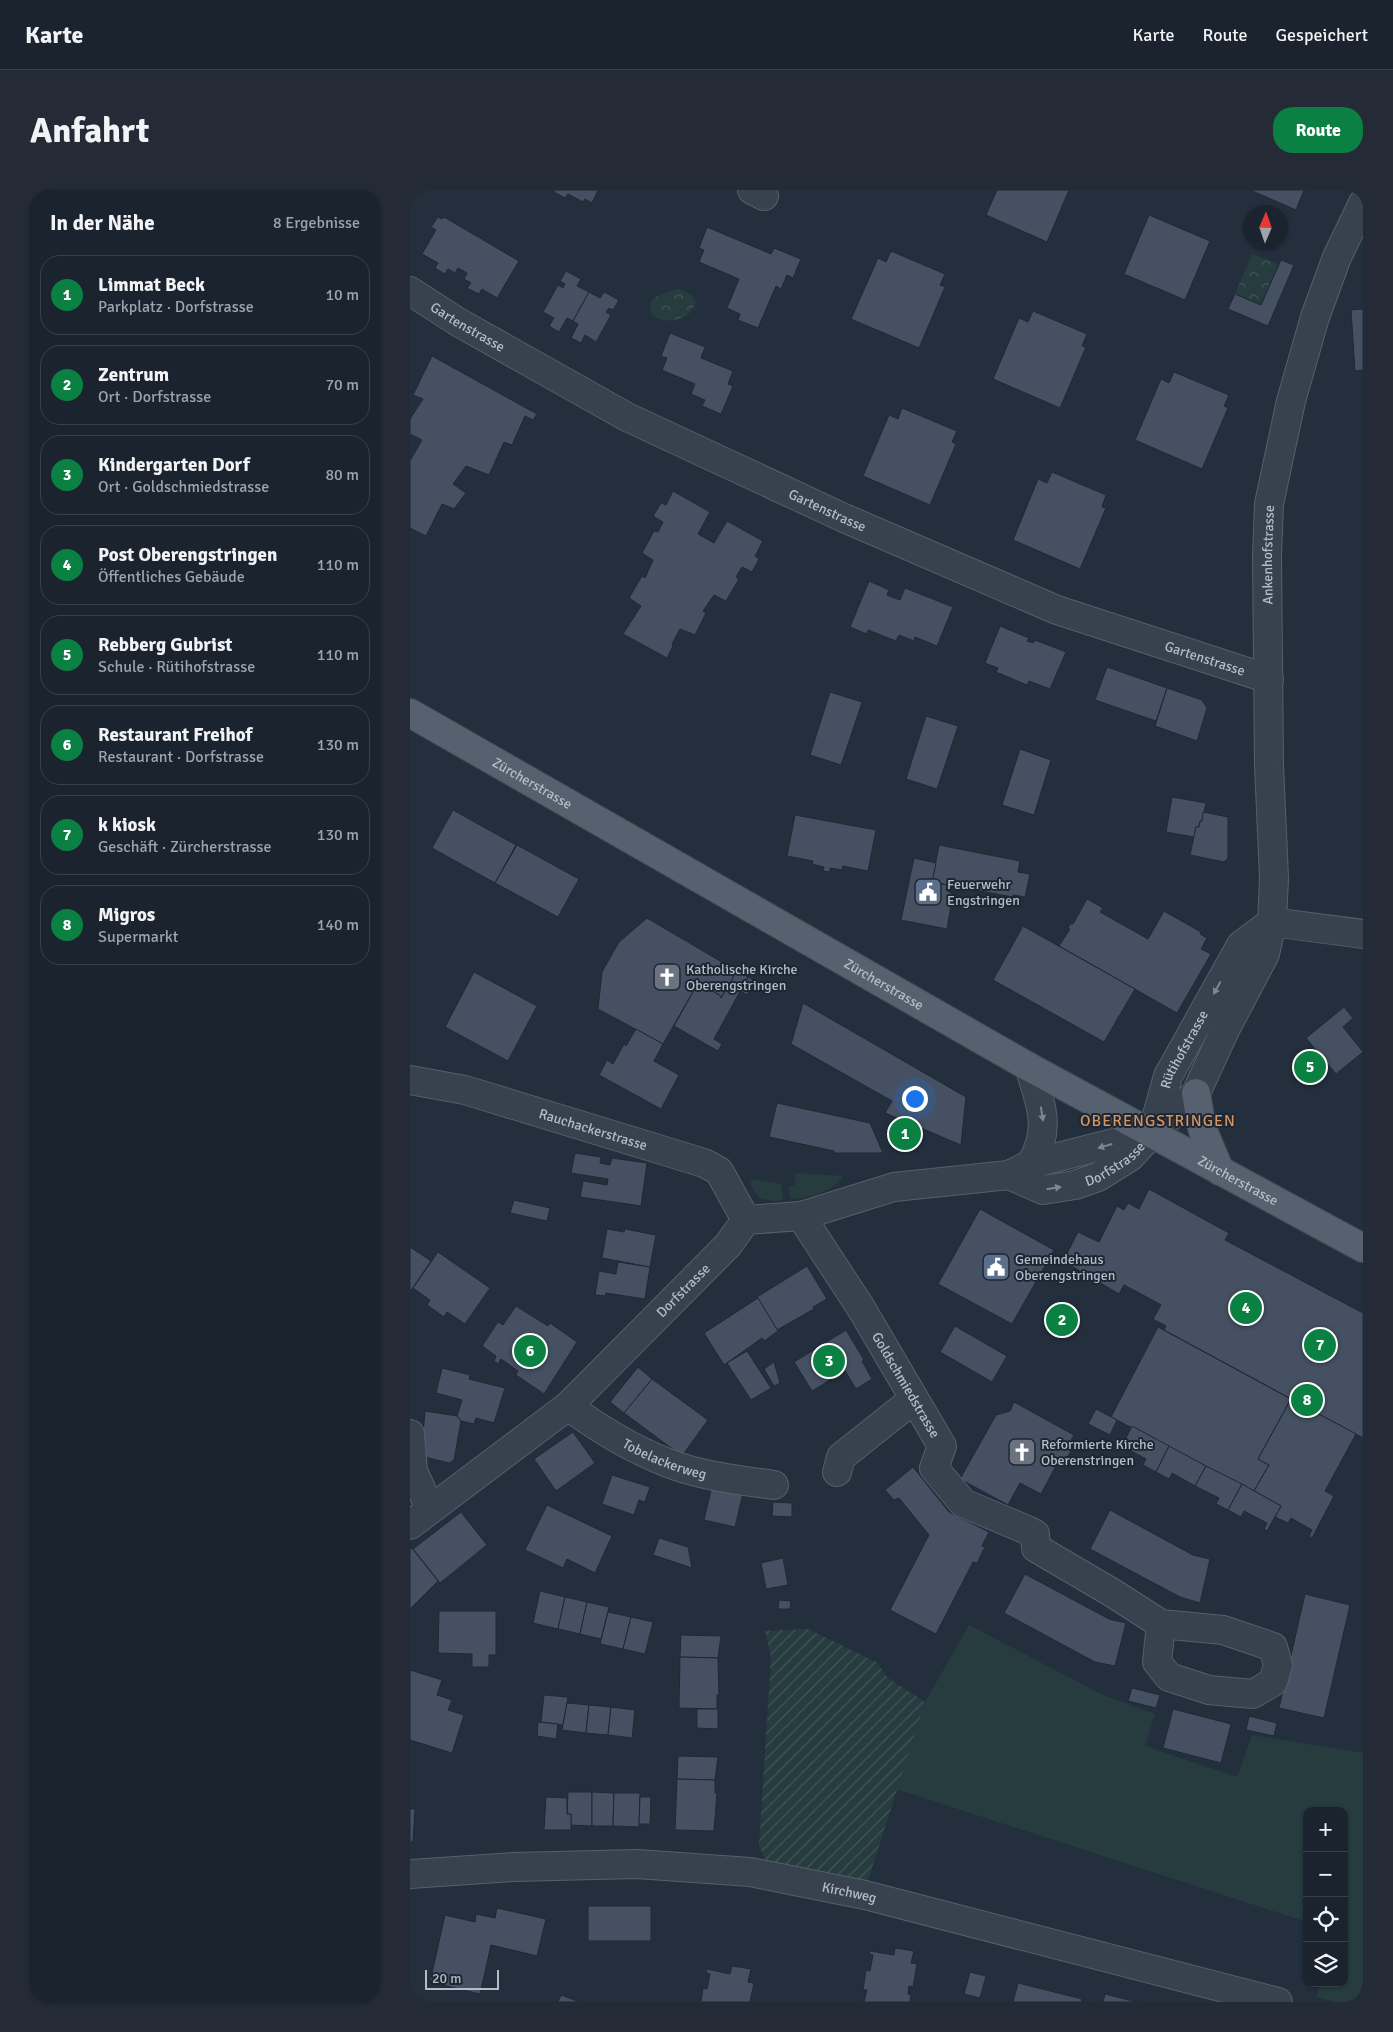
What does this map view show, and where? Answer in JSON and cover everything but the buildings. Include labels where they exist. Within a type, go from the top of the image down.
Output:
[{"type":"main road","name":"Zürcherstrasse","points":[[410,714],[1029,1068],[1363,1248]]},
{"type":"main road","points":[[1196,1093],[1202,1128],[1220,1171]]},
{"type":"street","name":"Ankenhofstrasse","points":[[1272,922],[1274,878],[1267,556],[1269,504],[1291,401],[1315,317],[1337,258],[1363,203]]},
{"type":"street","name":"Gartenstrasse","points":[[410,291],[458,322],[627,417],[844,518],[1057,610],[1269,679]]},
{"type":"street","points":[[1272,922],[1363,934]]},
{"type":"street","name":"Rütihofstrasse","points":[[1152,1133],[1196,1093],[1225,1030],[1265,954],[1272,922]]},
{"type":"street","name":"Rütihofstrasse","points":[[1152,1133],[1168,1076],[1241,945],[1272,922]]},
{"type":"street","points":[[1020,1170],[1040,1148],[1044,1127],[1043,1112],[1029,1068]]},
{"type":"street","name":"Rauchackerstrasse","points":[[410,1080],[465,1090],[704,1163],[719,1171],[746,1220]]},
{"type":"street","name":"Dorfstrasse","points":[[420,1517],[568,1406],[728,1245],[746,1220],[801,1216],[894,1187],[1020,1170],[1152,1133]]},
{"type":"street","name":"Goldschmiedstrasse","points":[[801,1216],[862,1308],[942,1446],[934,1468],[963,1503],[1035,1534],[1036,1548],[1161,1624]]},
{"type":"street","points":[[837,1472],[840,1457],[914,1399]]},
{"type":"street","name":"Tobelackerweg","points":[[568,1406],[598,1428],[669,1464],[724,1478],[774,1485]]},
{"type":"street","points":[[410,1434],[420,1517]]},
{"type":"street","name":"Kirchweg","points":[[410,1874],[514,1867],[637,1864],[750,1872],[865,1895],[1278,2002]]},
{"type":"green space","points":[[1252,254],[1278,264],[1261,305],[1235,294]]},
{"type":"green space","points":[[678,289],[688,293],[696,301],[690,313],[684,317],[671,320],[665,320],[652,315],[650,303],[654,298]]},
{"type":"green space","points":[[796,1173],[843,1176],[832,1187],[820,1194],[790,1199],[789,1186],[794,1186]]},
{"type":"green space","points":[[750,1179],[781,1184],[783,1200],[772,1201],[759,1198],[752,1187]]},
{"type":"green space","points":[[969,1625],[1103,1695],[1155,1714],[1145,1746],[1237,1777],[1252,1735],[1363,1753],[1363,1982],[1356,2002],[1335,2002],[1317,1997],[1320,1987],[1348,1987],[1348,1807],[1303,1807],[1303,1921],[896,1789],[925,1702]]},
{"type":"green space","points":[[808,1629],[876,1662],[888,1678],[925,1702],[865,1890],[768,1865],[759,1846],[771,1657],[765,1631]]},
{"type":"place","name":"Feuerwehr Engstringen","points":[[928,892]]},
{"type":"place","name":"Katholische Kirche Oberengstringen","points":[[667,977]]},
{"type":"place","name":"Rebberg Gubrist","points":[[1310,1067]]},
{"type":"place","name":"Limmat Beck","points":[[905,1134]]},
{"type":"place","name":"Gemeindehaus Oberengstringen","points":[[996,1267]]},
{"type":"place","name":"Post Oberengstringen","points":[[1246,1308]]},
{"type":"place","name":"Zentrum","points":[[1062,1320]]},
{"type":"place","name":"k kiosk","points":[[1320,1345]]},
{"type":"place","name":"Restaurant Freihof","points":[[530,1351]]},
{"type":"place","name":"Kindergarten Dorf","points":[[829,1361]]},
{"type":"place","name":"Migros","points":[[1307,1400]]},
{"type":"place","name":"Reformierte Kirche Oberenstringen","points":[[1022,1452]]},
{"type":"district","name":"OBERENGSTRINGEN","points":[[1158,1121]]}]
